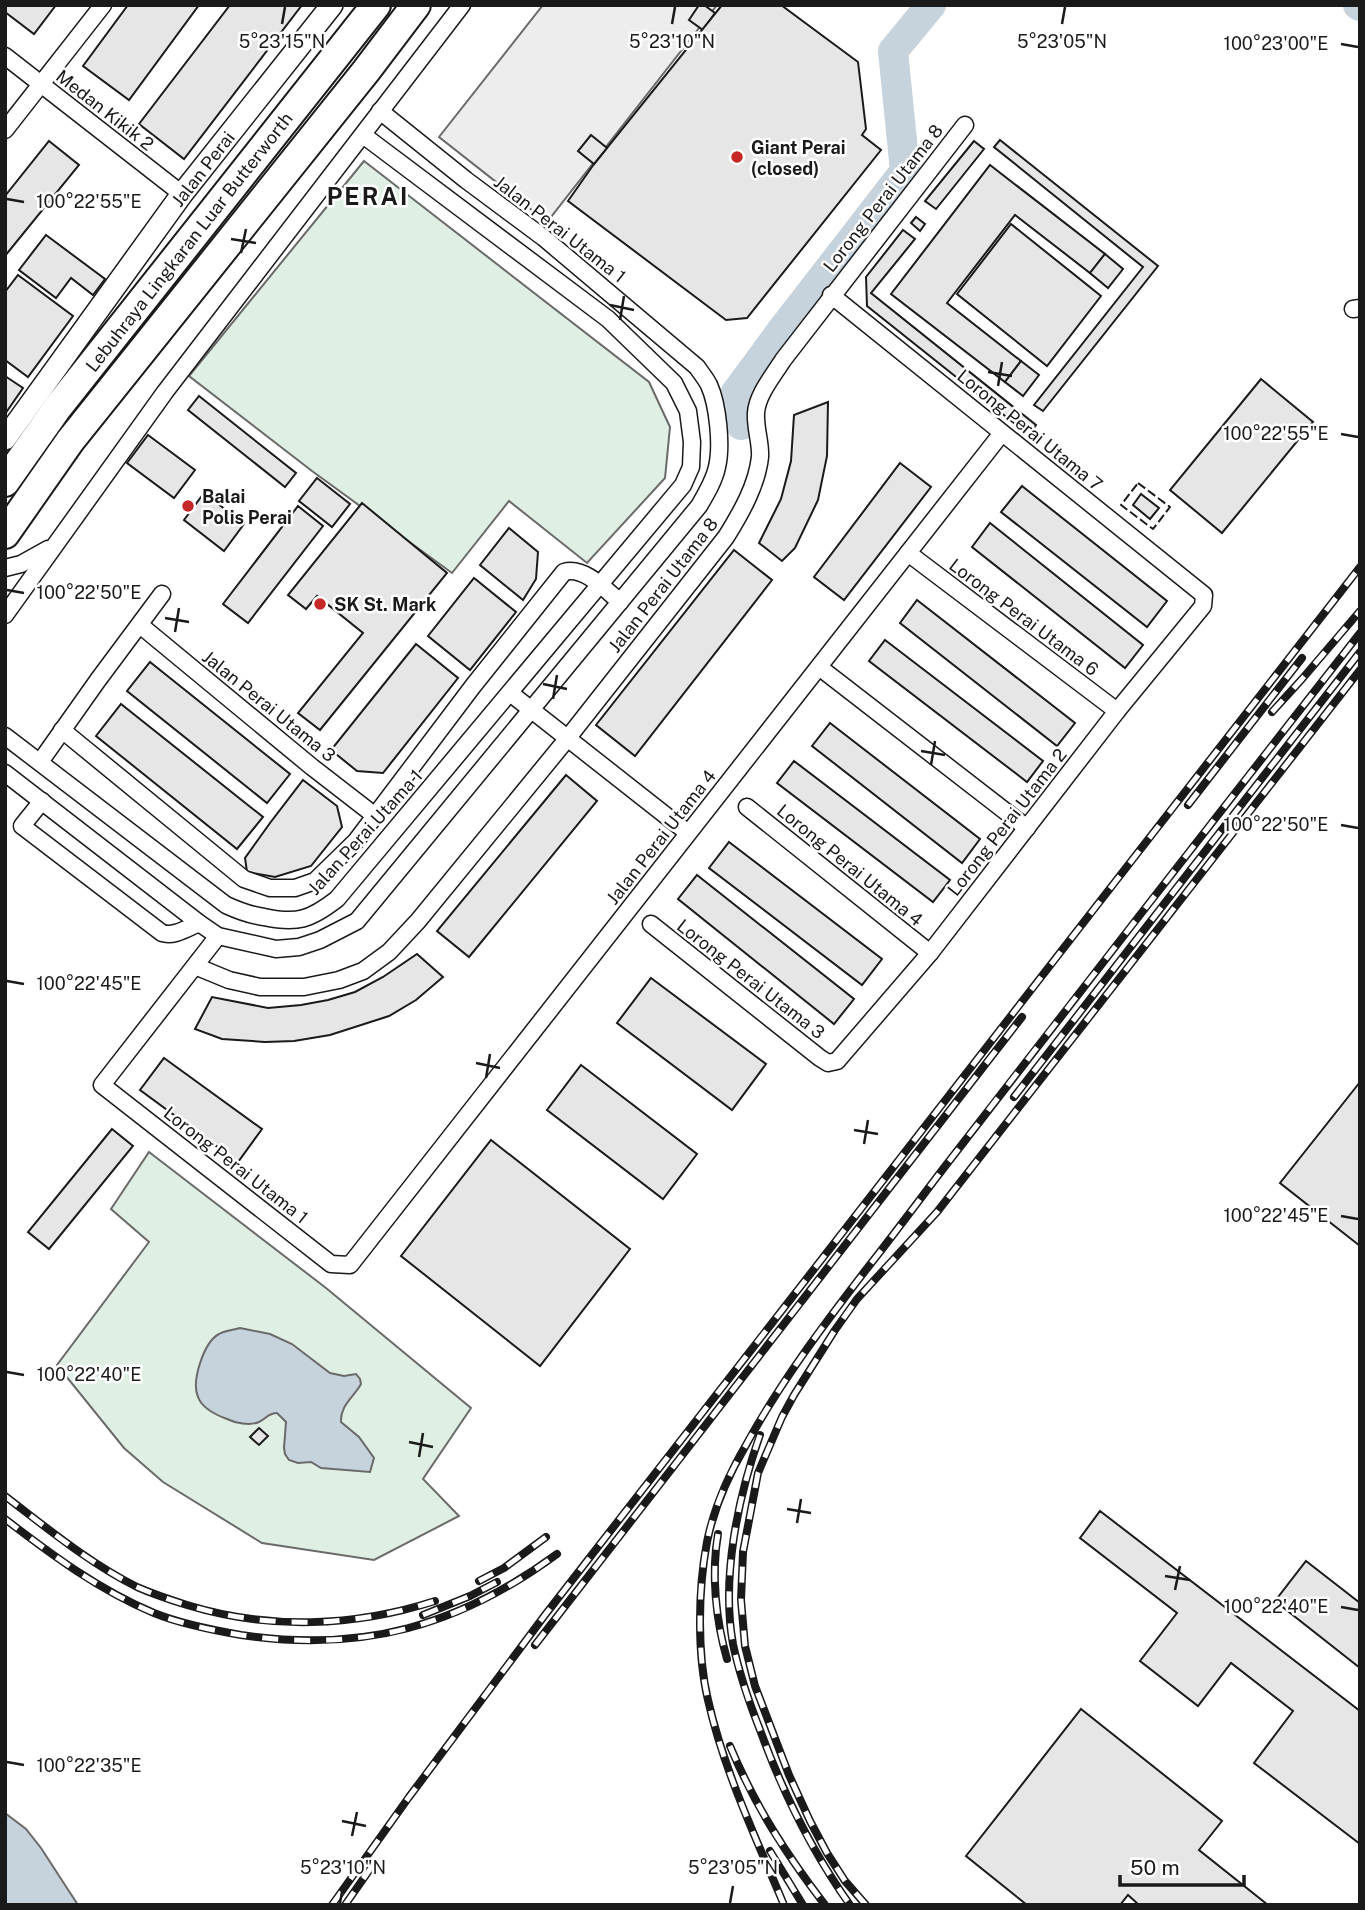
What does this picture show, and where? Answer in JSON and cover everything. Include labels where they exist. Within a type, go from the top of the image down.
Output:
[{"type":"highway","name":"Lebuhraya Lingkaran Luar Butterworth","points":[[5,482],[58,407],[376,5]]},
{"type":"highway","name":"Lebuhraya Lingkaran Luar Butterworth","points":[[5,534],[70,441],[416,5]]},
{"type":"street","points":[[8,121],[41,85],[103,5]]},
{"type":"street","name":"Jalan Perai","points":[[5,439],[183,194],[332,5]]},
{"type":"street","points":[[7,613],[165,392],[462,5]]},
{"type":"street","name":"Medan Kikik 2","points":[[5,56],[183,194]]},
{"type":"street","name":"Jalan Perai Utama 1","points":[[5,773],[218,936],[276,949],[299,947],[320,940],[357,921],[699,506],[711,485],[719,451],[715,402],[709,384],[698,367],[544,238],[380,111]]},
{"type":"street","name":"Lorong Perai Utama 8","points":[[831,295],[965,125]]},
{"type":"street","name":"Jalan Perai Utama 1","points":[[5,736],[226,905],[244,914],[282,921],[300,920],[337,899],[683,485],[691,467],[692,443],[688,411],[674,383],[608,319],[363,135]]},
{"type":"street","name":"Lorong Perai Utama 7","points":[[831,295],[1204,595]]},
{"type":"street","name":"Jalan Perai Utama 8","points":[[567,739],[726,537],[741,512],[760,456],[756,412],[760,397],[783,360],[831,295]]},
{"type":"street","name":"Jalan Perai Utama 4","points":[[350,1265],[1002,433]]},
{"type":"street","points":[[5,568],[29,560],[55,544]]},
{"type":"street","name":"Lorong Perai Utama 6","points":[[908,553],[1116,711]]},
{"type":"street","name":"Jalan Perai Utama 1","points":[[62,730],[244,879],[270,888],[295,888],[315,881],[356,841],[473,686],[564,572],[571,569],[580,572],[620,602]]},
{"type":"street","points":[[5,590],[7,613]]},
{"type":"street","points":[[40,762],[162,594]]},
{"type":"street","name":"Lorong Perai Utama 2","points":[[828,1063],[837,1061],[930,953],[1116,711],[1202,606],[1204,595]]},
{"type":"street","name":"Jalan Perai Utama 3","points":[[140,625],[374,815]]},
{"type":"street","points":[[819,667],[1027,828]]},
{"type":"street","points":[[510,693],[688,834]]},
{"type":"street","points":[[218,936],[195,966],[229,980],[260,987],[304,987],[340,980],[363,971],[388,952],[418,921],[567,739]]},
{"type":"street","points":[[42,801],[22,826],[162,933],[173,934],[199,923]]},
{"type":"street","name":"Lorong Perai Utama 4","points":[[747,807],[930,953]]},
{"type":"street","name":"Lorong Perai Utama 3","points":[[651,924],[828,1063]]},
{"type":"street","name":"Lorong Perai Utama 1","points":[[195,966],[102,1085],[331,1264],[350,1265]]},
{"type":"green space","points":[[364,161],[649,382],[670,427],[665,478],[587,563],[509,501],[452,573],[312,471],[189,376]]},
{"type":"green space","points":[[149,1152],[326,1288],[471,1408],[423,1479],[459,1516],[374,1560],[262,1543],[163,1482],[124,1448],[57,1365],[149,1242],[111,1209]]},
{"type":"shaded area","points":[[543,5],[717,5],[547,222],[439,137]]},
{"type":"shaded area","points":[[240,1328],[270,1334],[292,1344],[330,1373],[344,1376],[356,1374],[361,1384],[345,1406],[341,1422],[359,1437],[374,1458],[370,1472],[321,1468],[311,1462],[298,1463],[289,1460],[284,1448],[286,1422],[277,1413],[255,1423],[243,1424],[218,1415],[203,1405],[198,1397],[196,1382],[204,1353],[219,1334]]},
{"type":"shaded area","points":[[5,1813],[26,1829],[78,1905],[5,1905]]},
{"type":"building","points":[[5,5],[56,5],[34,34],[5,12]]},
{"type":"building","points":[[128,5],[199,5],[129,100],[83,66]]},
{"type":"building","points":[[230,5],[302,5],[184,159],[139,124]]},
{"type":"building","points":[[699,5],[704,5],[715,13],[703,30],[689,20]]},
{"type":"building","name":"Giant Perai (closed)","points":[[722,5],[781,5],[858,62],[866,129],[862,135],[881,150],[747,318],[726,320],[568,201],[594,164]]},
{"type":"building","points":[[591,135],[607,148],[594,164],[578,151]]},
{"type":"building","points":[[1000,140],[1158,266],[1043,411],[1034,405],[1143,267],[994,147]]},
{"type":"building","points":[[49,141],[79,165],[5,256],[5,196]]},
{"type":"building","points":[[974,141],[984,149],[936,209],[925,201]]},
{"type":"building","points":[[990,165],[1105,254],[1090,273],[1015,215],[947,303],[1021,361],[1005,382],[891,294]]},
{"type":"building","points":[[916,217],[925,224],[920,231],[911,223]]},
{"type":"building","points":[[1011,224],[1101,296],[1047,366],[957,294]]},
{"type":"building","points":[[903,230],[915,239],[871,293],[1036,425],[1029,435],[867,306],[866,277]]},
{"type":"building","points":[[46,235],[105,279],[93,295],[71,278],[56,298],[19,270]]},
{"type":"building","points":[[1105,254],[1123,269],[1108,288],[1090,273]]},
{"type":"building","points":[[18,275],[73,316],[28,377],[5,360],[5,292]]},
{"type":"building","points":[[1021,361],[1039,375],[1023,396],[1005,382]]},
{"type":"building","points":[[5,376],[23,388],[5,414]]},
{"type":"building","points":[[1261,379],[1313,422],[1222,533],[1170,490]]},
{"type":"building","points":[[199,396],[296,473],[285,487],[188,410]]},
{"type":"building","points":[[828,402],[827,456],[818,500],[795,548],[782,561],[759,543],[781,499],[791,461],[794,415]]},
{"type":"building","points":[[148,435],[195,470],[174,498],[127,463]]},
{"type":"building","points":[[900,463],[931,487],[844,600],[814,577]]},
{"type":"building","points":[[317,478],[350,504],[332,527],[299,501]]},
{"type":"building","points":[[1022,486],[1167,601],[1147,627],[1001,512]]},
{"type":"building","points":[[204,493],[244,524],[224,551],[184,520]]},
{"type":"building","points":[[1141,494],[1159,508],[1150,519],[1133,505]]},
{"type":"building","points":[[362,503],[447,573],[320,730],[298,713],[363,633],[317,596],[306,609],[288,595]]},
{"type":"building","points":[[298,506],[323,526],[248,623],[223,604]]},
{"type":"building","points":[[990,523],[1143,645],[1125,668],[972,547]]},
{"type":"building","points":[[509,528],[538,552],[536,579],[523,600],[480,565]]},
{"type":"building","points":[[734,550],[772,580],[635,756],[596,725]]},
{"type":"building","points":[[474,578],[516,612],[470,670],[428,636]]},
{"type":"building","points":[[917,600],[1075,723],[1057,746],[900,623]]},
{"type":"building","points":[[885,640],[1043,761],[1027,782],[869,661]]},
{"type":"building","points":[[416,644],[458,678],[383,773],[357,771],[331,750]]},
{"type":"building","points":[[150,662],[290,774],[267,803],[127,691]]},
{"type":"building","points":[[121,704],[263,817],[237,849],[96,736]]},
{"type":"building","points":[[830,723],[980,839],[962,863],[812,746]]},
{"type":"building","points":[[794,761],[950,880],[933,902],[777,783]]},
{"type":"building","points":[[566,775],[597,801],[469,957],[437,931]]},
{"type":"building","points":[[303,780],[337,806],[342,827],[311,866],[275,877],[247,872],[245,858]]},
{"type":"building","points":[[729,842],[882,959],[862,985],[709,868]]},
{"type":"building","points":[[697,875],[854,999],[834,1024],[678,899]]},
{"type":"building","points":[[417,954],[443,977],[416,1000],[389,1016],[330,1035],[294,1041],[222,1039],[195,1029],[212,997],[268,1008],[328,1000],[355,992]]},
{"type":"building","points":[[651,978],[766,1064],[732,1110],[617,1023]]},
{"type":"building","points":[[164,1058],[262,1129],[238,1162],[140,1090]]},
{"type":"building","points":[[581,1065],[697,1154],[663,1199],[547,1110]]},
{"type":"building","points":[[1360,1082],[1360,1246],[1280,1183]]},
{"type":"building","points":[[112,1129],[133,1146],[49,1249],[28,1232]]},
{"type":"building","points":[[491,1140],[630,1249],[540,1366],[401,1256]]},
{"type":"building","points":[[259,1428],[268,1436],[259,1445],[250,1437]]},
{"type":"building","points":[[1100,1511],[1360,1711],[1360,1844],[1254,1763],[1293,1711],[1231,1663],[1198,1706],[1140,1661],[1177,1613],[1080,1538]]},
{"type":"building","points":[[1306,1561],[1360,1603],[1360,1668],[1275,1601]]},
{"type":"building","points":[[1081,1709],[1222,1821],[1199,1850],[1268,1905],[1139,1905],[1128,1895],[1120,1905],[1027,1905],[966,1856]]},
{"type":"waterway","points":[[741,425],[735,394],[905,171],[893,51],[931,5]]},
{"type":"railway","points":[[332,1905],[545,1615],[1360,567]]},
{"type":"railway","points":[[1272,712],[1360,611]]},
{"type":"railway","points":[[784,1905],[723,1753],[704,1682],[700,1621],[704,1560],[714,1516],[728,1480],[773,1400],[833,1313],[1360,633]]},
{"type":"railway","points":[[1014,1097],[1360,652]]},
{"type":"railway","points":[[1188,805],[1302,658]]},
{"type":"railway","points":[[866,1905],[845,1881],[810,1821],[755,1686],[745,1646],[741,1600],[743,1552],[758,1473],[794,1395],[857,1299],[937,1212],[1360,670]]},
{"type":"railway","points":[[535,1645],[1022,1017]]},
{"type":"railway","points":[[760,1435],[745,1485],[730,1565],[733,1644],[752,1709],[788,1799],[810,1842],[850,1905]]},
{"type":"railway","points":[[5,1496],[69,1545],[119,1578],[162,1597],[218,1613],[249,1619],[311,1622],[374,1616],[435,1601]]},
{"type":"railway","points":[[5,1519],[95,1583],[154,1613],[219,1631],[285,1640],[368,1636],[408,1628],[446,1616],[483,1600],[557,1554]]},
{"type":"railway","points":[[718,1534],[716,1597],[727,1659]]},
{"type":"railway","points":[[479,1581],[504,1568],[546,1537]]},
{"type":"railway","points":[[423,1615],[497,1582]]},
{"type":"railway","points":[[730,1746],[772,1829],[825,1905]]},
{"type":"railway","points":[[770,1851],[803,1905]]},
{"type":"railway","points":[[345,1905],[375,1862]]},
{"type":"fence","points":[[1138,483],[1170,507],[1153,529],[1121,505],[1138,483]]},
{"type":"place","name":"Giant Perai (closed)","points":[[737,157]]},
{"type":"place","name":"Balai Polis Perai","points":[[188,506]]},
{"type":"place","name":"SK St. Mark","points":[[320,604]]},
{"type":"district","name":"PERAI","points":[[368,196]]}]
